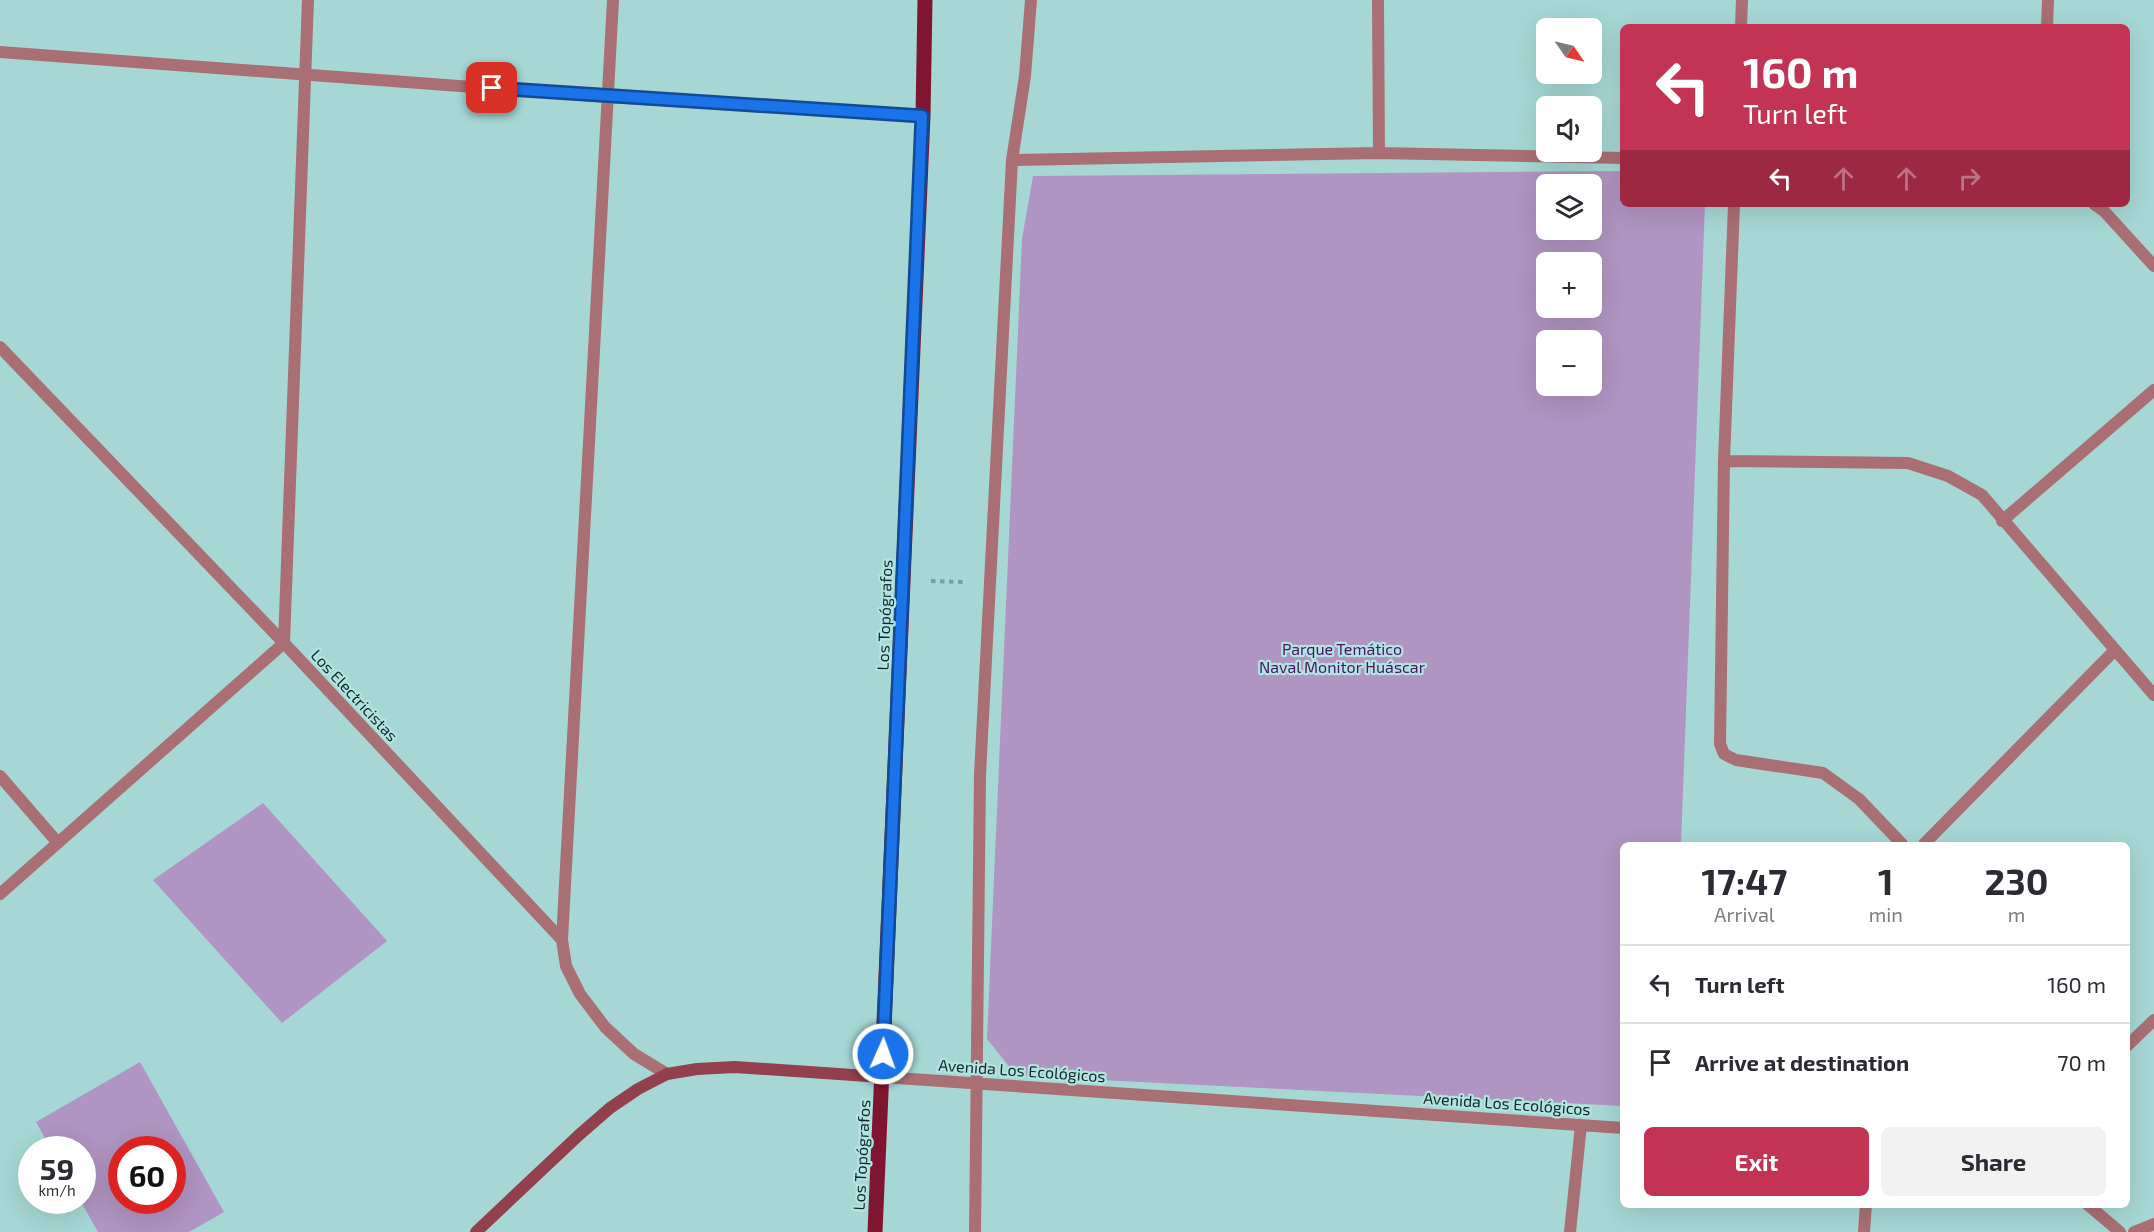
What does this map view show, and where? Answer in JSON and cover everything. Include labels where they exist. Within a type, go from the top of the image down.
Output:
[{"type":"main road","name":"Los Topógrafos","points":[[875,1232],[925,0]]},
{"type":"main road","name":"Avenida Los Ecológicos","points":[[476,1232],[610,1108],[638,1089],[667,1074],[735,1066],[882,1077]]},
{"type":"street","points":[[0,894],[284,643],[308,0]]},
{"type":"street","points":[[613,0],[562,940],[566,966],[580,994],[605,1027],[634,1054],[667,1074]]},
{"type":"street","points":[[975,1232],[980,775],[1012,160],[1025,76],[1030,0]]},
{"type":"street","points":[[1378,0],[1379,153]]},
{"type":"street","points":[[1741,24],[1742,0]]},
{"type":"street","points":[[2047,24],[2048,0]]},
{"type":"street","points":[[0,52],[609,97],[922,116]]},
{"type":"street","points":[[1012,160],[1379,153],[1620,158]]},
{"type":"street","points":[[1734,207],[1724,461],[1720,744],[1724,754],[1736,760],[1823,773],[1859,799],[1900,842]]},
{"type":"street","points":[[2098,207],[2154,266]]},
{"type":"street","name":"Los Electricistas","points":[[0,347],[284,643],[562,940]]},
{"type":"street","points":[[2002,521],[2154,390]]},
{"type":"street","points":[[1724,461],[1908,463],[1948,476],[1982,495],[2154,695]]},
{"type":"street","points":[[1926,842],[2115,650]]},
{"type":"street","points":[[0,776],[58,843]]},
{"type":"street","points":[[2130,1043],[2154,1020]]},
{"type":"street","name":"Avenida Los Ecológicos","points":[[882,1077],[1620,1128]]},
{"type":"street","points":[[1570,1232],[1581,1125]]},
{"type":"street","points":[[1864,1232],[1866,1208]]},
{"type":"street","points":[[2092,1208],[2120,1232]]},
{"type":"street","points":[[2134,1232],[2154,1224]]},
{"type":"path","points":[[903,580],[990,583]]},
{"type":"green space","name":"Parque Temático Naval Monitor Huáscar","points":[[1620,171],[1620,207],[1705,207],[1681,842],[1620,842],[1620,1106],[1017,1076],[987,1039],[1022,239],[1033,176]]},
{"type":"green space","points":[[263,803],[387,941],[282,1023],[153,880]]},
{"type":"green space","points":[[140,1062],[181,1136],[108,1136],[108,1214],[186,1214],[186,1144],[224,1212],[189,1232],[98,1232],[88,1214],[96,1214],[96,1136],[44,1136],[36,1122]]},
{"type":"route","points":[[492,88],[922,116],[883,1054]]}]
